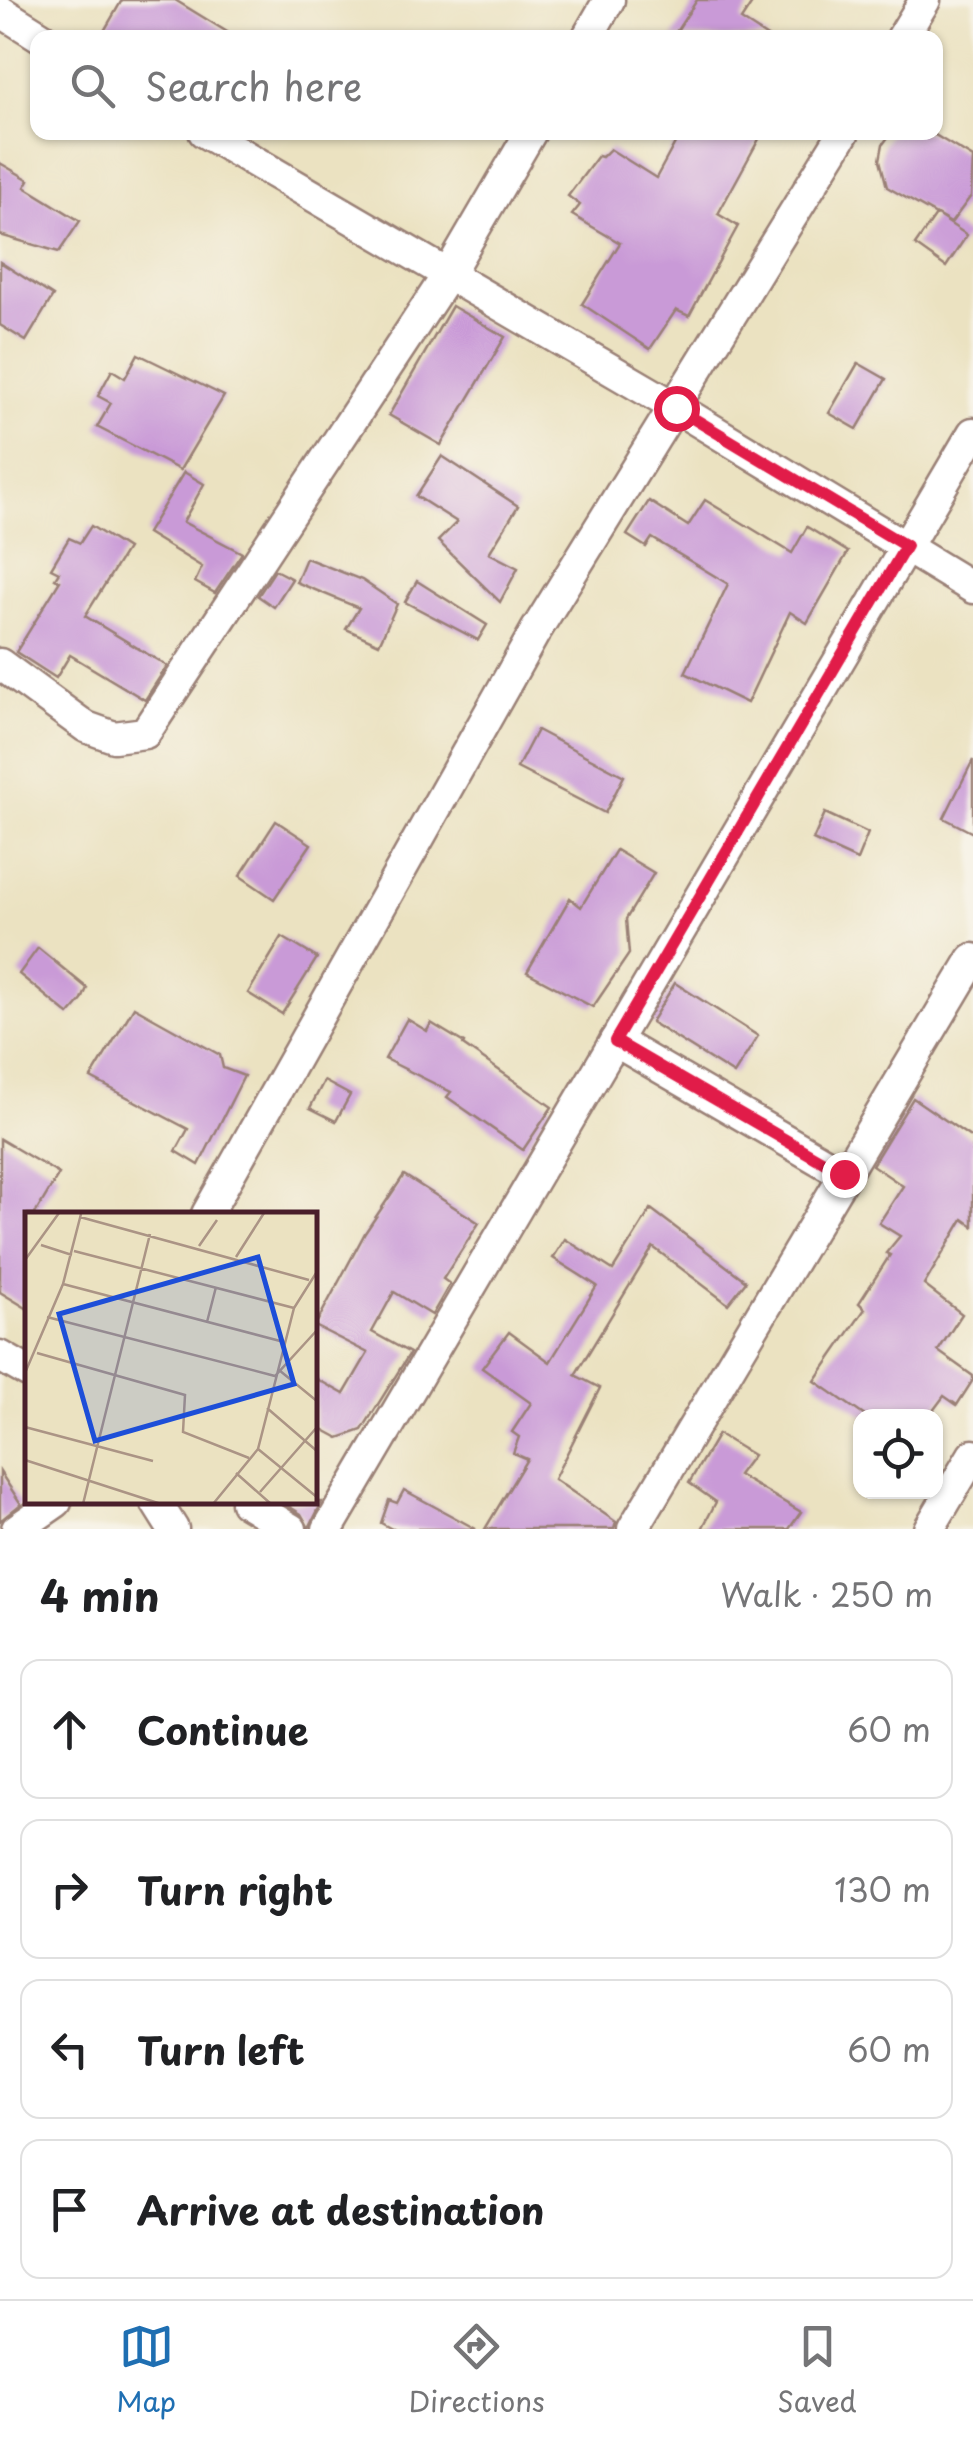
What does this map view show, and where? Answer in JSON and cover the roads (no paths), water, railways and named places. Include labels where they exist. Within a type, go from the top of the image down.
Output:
[{"type":"street","points":[[592,30],[609,0]]},
{"type":"street","points":[[907,30],[925,0]]},
{"type":"street","points":[[0,11],[31,30]]},
{"type":"street","points":[[218,140],[676,408],[973,588]]},
{"type":"street","points":[[0,664],[86,727],[114,737],[145,733],[447,276],[526,140]]},
{"type":"street","points":[[208,1212],[534,632],[839,140]]},
{"type":"street","points":[[328,1529],[973,434]]},
{"type":"street","points":[[633,1529],[973,959]]},
{"type":"street","points":[[615,1041],[844,1174]]},
{"type":"street","points":[[0,1356],[25,1370]]},
{"type":"street","points":[[929,1529],[973,1455]]},
{"type":"street","points":[[17,1529],[53,1504]]},
{"type":"street","points":[[157,1504],[172,1529]]},
{"type":"street","points":[[249,1504],[291,1529]]}]
